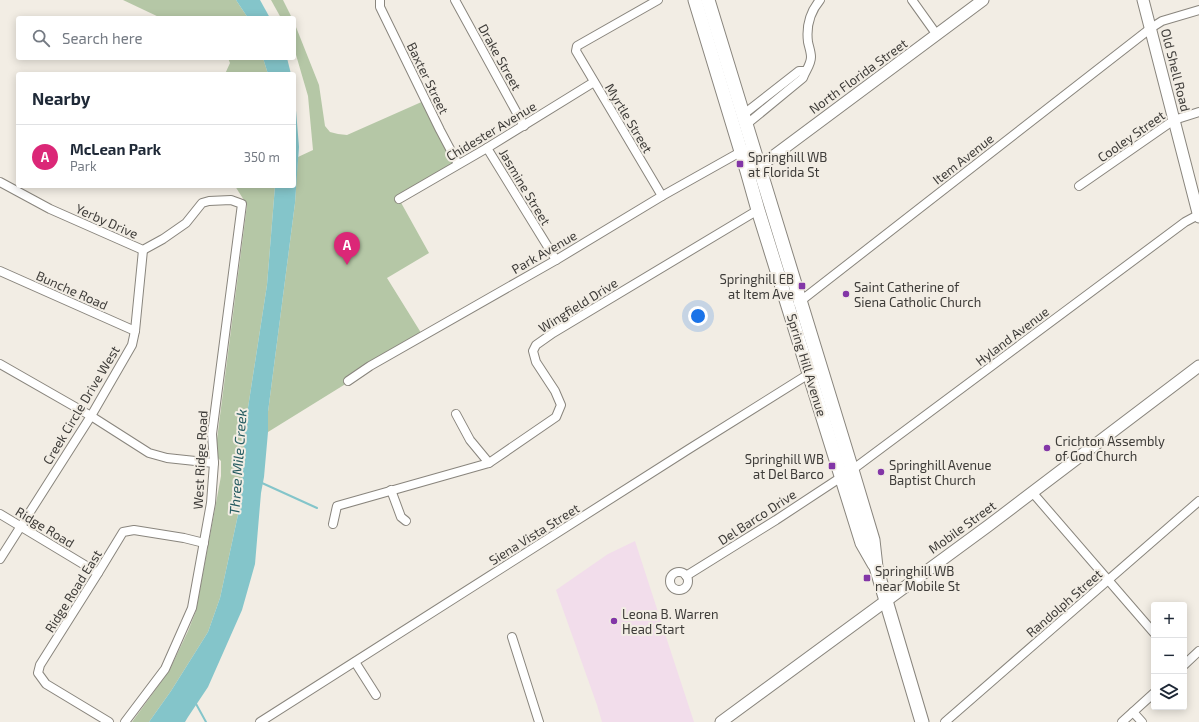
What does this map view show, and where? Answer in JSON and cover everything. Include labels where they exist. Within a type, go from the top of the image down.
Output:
[{"type":"main road","name":"Spring Hill Avenue","points":[[695,0],[841,478],[862,543],[876,567]]},
{"type":"main road","name":"Spring Hill Avenue","points":[[708,0],[760,166],[873,540],[876,567],[922,722]]},
{"type":"street","name":"Baxter Street","points":[[380,0],[380,7],[458,164]]},
{"type":"street","name":"Drake Street","points":[[455,0],[524,126]]},
{"type":"street","name":"Myrtle Street","points":[[658,0],[577,46],[576,51],[662,196]]},
{"type":"street","points":[[745,119],[804,78],[805,71],[810,64],[811,57],[807,27],[810,16],[820,0]]},
{"type":"street","points":[[912,0],[937,35]]},
{"type":"street","name":"North Florida Street","points":[[747,171],[760,166],[983,0]]},
{"type":"street","name":"Old Shell Road","points":[[1143,0],[1199,216]]},
{"type":"street","name":"Item Avenue","points":[[789,309],[1151,28],[1162,21],[1199,10]]},
{"type":"street","name":"Chidester Avenue","points":[[399,199],[524,126],[594,82]]},
{"type":"street","name":"Cooley Street","points":[[1079,186],[1174,120],[1199,112]]},
{"type":"street","name":"Park Avenue","points":[[348,382],[370,366],[556,260],[662,196],[741,151],[754,147]]},
{"type":"street","name":"Jasmine Street","points":[[487,148],[556,260]]},
{"type":"street","name":"Yerby Drive","points":[[0,182],[50,208],[143,250],[163,239],[186,223],[202,203],[209,201],[231,200],[242,204]]},
{"type":"street","name":"West Ridge Road","points":[[125,722],[165,669],[192,608],[211,503],[214,463],[212,434],[242,204]]},
{"type":"street","name":"Wingfield Drive","points":[[333,524],[337,506],[490,463],[556,417],[560,405],[555,391],[536,362],[533,351],[536,345],[553,333],[758,210]]},
{"type":"street","name":"Hyland Avenue","points":[[841,478],[1186,222],[1199,216]]},
{"type":"street","name":"Creek Circle Drive West","points":[[0,560],[20,526],[91,416],[132,345],[135,331],[143,250]]},
{"type":"street","name":"Bunche Road","points":[[0,271],[135,331]]},
{"type":"street","points":[[0,364],[91,416],[149,453],[167,458],[214,463]]},
{"type":"street","name":"Mobile Street","points":[[721,722],[1032,492],[1199,366]]},
{"type":"street","name":"Siena Vista Street","points":[[260,722],[689,449],[821,367]]},
{"type":"street","points":[[456,414],[470,440],[490,463]]},
{"type":"street","name":"Del Barco Drive","points":[[686,576],[841,478]]},
{"type":"street","points":[[391,490],[401,516],[406,521]]},
{"type":"street","points":[[1032,492],[1151,629]]},
{"type":"street","name":"Randolph Street","points":[[945,722],[1199,501]]},
{"type":"street","name":"Ridge Road","points":[[0,514],[98,573]]},
{"type":"street","name":"Ridge Road East","points":[[109,722],[46,684],[38,673],[40,665],[122,532],[134,530],[184,538],[204,543]]},
{"type":"street","points":[[512,637],[539,722]]},
{"type":"street","points":[[1187,662],[1199,651]]},
{"type":"street","points":[[355,662],[376,695]]},
{"type":"street","points":[[1122,722],[1151,696]]},
{"type":"street","points":[[1133,712],[1142,722]]},
{"type":"shaded area","name":"Leona B. Warren Head Start","points":[[635,541],[694,722],[602,722],[556,590],[608,554]]},
{"type":"green space","points":[[123,0],[236,0],[247,16],[157,16]]},
{"type":"green space","points":[[271,0],[283,0],[291,16],[280,16]]},
{"type":"green space","points":[[296,27],[319,85],[325,126],[330,132],[347,135],[426,100],[458,164],[399,199],[429,253],[387,278],[423,336],[268,432],[268,412],[295,203],[298,157],[313,150],[308,96],[296,55]]},
{"type":"green space","points":[[229,60],[264,60],[267,72],[226,72],[230,63]]},
{"type":"green space","points":[[236,188],[275,188],[267,285],[245,427],[241,501],[220,598],[208,632],[171,691],[149,722],[132,722],[169,671],[196,611],[221,476],[221,461],[215,455],[247,205]]},
{"type":"water","points":[[236,0],[260,0],[269,16],[247,16]]},
{"type":"water","points":[[264,60],[288,60],[290,72],[267,72]]},
{"type":"water","points":[[296,110],[299,147],[295,203],[268,412],[268,432],[255,564],[242,610],[208,687],[185,722],[149,722],[171,691],[208,632],[220,598],[241,501],[245,427],[267,285],[275,188],[296,188]]},
{"type":"waterway","points":[[262,483],[317,508]]},
{"type":"waterway","points":[[195,702],[206,722]]},
{"type":"place","name":"Springhill WB at Florida St","points":[[740,164]]},
{"type":"place","name":"McLean Park","points":[[347,265]]},
{"type":"place","name":"Springhill EB at Item Ave","points":[[802,286]]},
{"type":"place","name":"Saint Catherine of Siena Catholic Church","points":[[846,294]]},
{"type":"place","name":"Crichton Assembly of God Church","points":[[1047,448]]},
{"type":"place","name":"Springhill WB at Del Barco","points":[[832,466]]},
{"type":"place","name":"Springhill Avenue Baptist Church","points":[[881,472]]},
{"type":"place","name":"Springhill WB near Mobile St","points":[[867,578]]},
{"type":"place","name":"Leona B. Warren Head Start","points":[[614,621]]},
{"type":"water label","name":"Three Mile Creek","points":[[238,462]]}]
